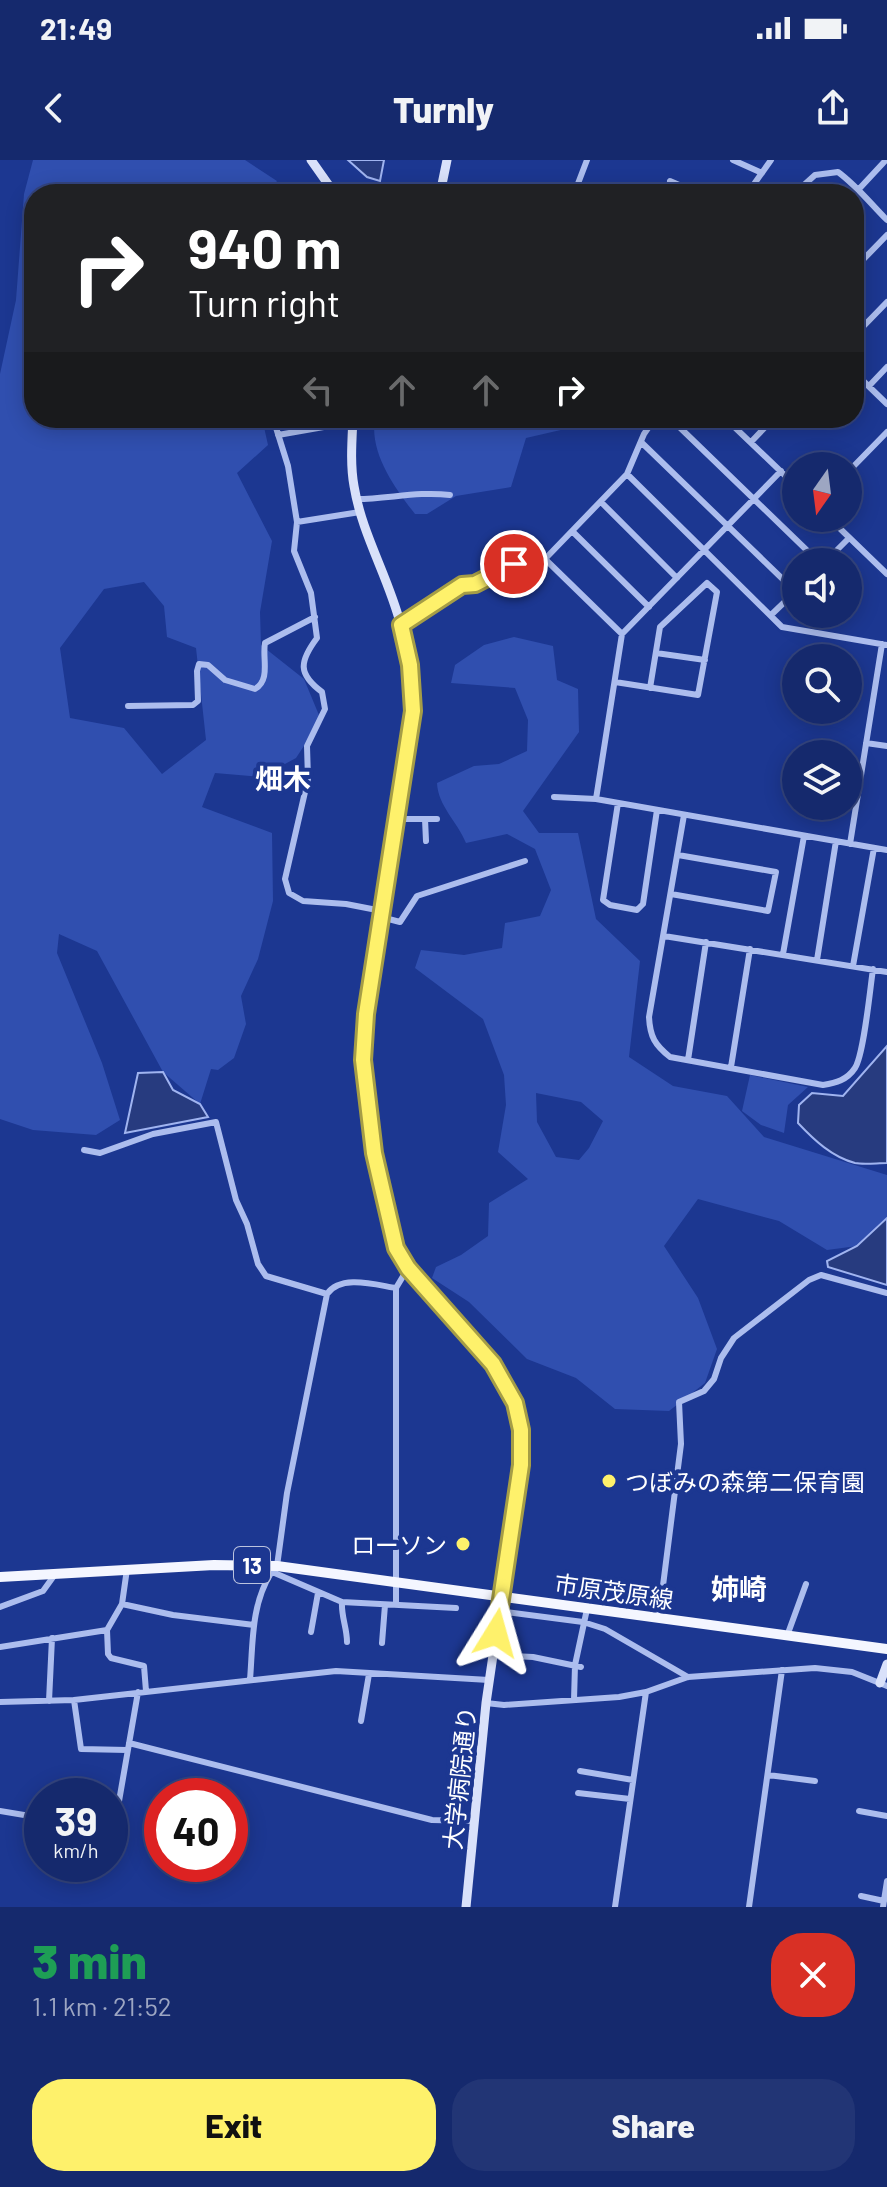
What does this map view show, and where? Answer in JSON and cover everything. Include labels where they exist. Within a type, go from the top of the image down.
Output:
[{"type":"main road","name":"市原茂原線","points":[[0,1577],[260,1565],[274,1569],[395,1580],[887,1649]]},
{"type":"street","points":[[311,160],[328,184]]},
{"type":"street","points":[[442,184],[447,160]]},
{"type":"street","points":[[578,184],[587,160]]},
{"type":"street","points":[[733,160],[762,173]]},
{"type":"street","points":[[754,184],[771,160]]},
{"type":"street","points":[[864,188],[886,161]]},
{"type":"street","points":[[805,184],[815,175],[826,172],[838,172],[852,184]]},
{"type":"street","points":[[670,181],[677,184]]},
{"type":"street","points":[[864,195],[887,220]]},
{"type":"street","points":[[864,259],[887,235]]},
{"type":"street","points":[[864,326],[887,302]]},
{"type":"street","points":[[869,386],[887,367]]},
{"type":"street","points":[[864,381],[887,404]]},
{"type":"street","points":[[276,428],[288,466],[297,522],[294,551],[311,593],[315,617],[317,638],[309,649],[303,670],[307,680],[322,692],[325,709],[307,746],[308,779],[287,869],[287,888],[293,897],[303,901],[346,904],[400,922],[417,896],[504,865],[525,861]]},
{"type":"street","points":[[278,435],[318,428]]},
{"type":"street","name":"大学病院通り","points":[[353,428],[351,465],[357,499],[401,625],[410,665],[413,711],[366,1014],[363,1060],[374,1153],[396,1248],[408,1268],[493,1364],[515,1403],[521,1430],[521,1465],[486,1703],[466,1907]]},
{"type":"street","points":[[545,559],[627,474],[649,428]]},
{"type":"street","points":[[680,428],[805,548]]},
{"type":"street","points":[[596,799],[622,634],[781,471],[736,428]]},
{"type":"street","points":[[751,442],[764,428]]},
{"type":"street","points":[[862,458],[887,432]]},
{"type":"street","points":[[641,442],[782,577]]},
{"type":"street","points":[[627,474],[703,551],[788,630],[884,645],[850,844]]},
{"type":"street","points":[[357,499],[421,493],[450,495]]},
{"type":"street","points":[[601,502],[677,578]]},
{"type":"street","points":[[297,522],[360,512]]},
{"type":"street","points":[[572,531],[649,607]]},
{"type":"street","points":[[843,532],[887,574]]},
{"type":"street","points":[[839,548],[849,538]]},
{"type":"street","points":[[401,625],[462,585],[475,584],[514,564],[536,558],[545,559],[622,634]]},
{"type":"street","points":[[615,682],[650,688],[698,695],[717,592],[707,583],[660,627],[650,688]]},
{"type":"street","points":[[771,615],[782,604]]},
{"type":"street","points":[[128,706],[193,705],[198,701],[199,664],[208,665],[225,680],[255,689],[266,677],[265,643],[315,617]]},
{"type":"street","points":[[656,653],[705,660]]},
{"type":"street","points":[[866,743],[887,746]]},
{"type":"street","points":[[554,797],[596,799],[887,850]]},
{"type":"street","points":[[618,803],[603,900],[610,905],[637,910],[643,904],[657,810]]},
{"type":"street","points":[[684,815],[649,1017],[650,1034],[656,1046],[670,1057],[823,1085],[837,1083],[848,1076],[858,1062],[873,969]]},
{"type":"street","points":[[397,819],[437,819]]},
{"type":"street","points":[[425,819],[426,841]]},
{"type":"street","points":[[783,954],[804,836]]},
{"type":"street","points":[[817,960],[836,841]]},
{"type":"street","points":[[853,966],[874,848]]},
{"type":"street","points":[[671,894],[768,911],[776,872],[678,855]]},
{"type":"street","points":[[664,936],[887,972]]},
{"type":"street","points":[[688,1060],[706,942]]},
{"type":"street","points":[[731,1067],[750,949]]},
{"type":"street","points":[[84,1150],[100,1153],[153,1134],[216,1122],[236,1200],[247,1224],[258,1264],[266,1276],[327,1294]]},
{"type":"street","points":[[396,1605],[396,1288],[408,1268]]},
{"type":"street","points":[[659,1617],[681,1444],[679,1402],[704,1391],[714,1379],[721,1358],[734,1338],[809,1280],[821,1275],[887,1293]]},
{"type":"street","points":[[250,1680],[254,1625],[261,1589],[274,1569],[327,1294],[332,1288],[351,1283],[396,1288]]},
{"type":"street","points":[[123,1778],[142,1692],[144,1666],[111,1658],[108,1654],[107,1630],[122,1604],[127,1569]]},
{"type":"street","points":[[274,1569],[342,1602],[456,1608]]},
{"type":"street","points":[[0,1607],[43,1591],[56,1573]]},
{"type":"street","points":[[787,1636],[806,1584]]},
{"type":"street","points":[[311,1632],[318,1593]]},
{"type":"street","points":[[342,1602],[347,1642]]},
{"type":"street","points":[[122,1604],[173,1615],[254,1625]]},
{"type":"street","points":[[382,1643],[385,1605]]},
{"type":"street","points":[[574,1700],[587,1607]]},
{"type":"street","points":[[499,1611],[583,1622],[605,1629],[688,1677]]},
{"type":"street","points":[[0,1647],[107,1630]]},
{"type":"street","points":[[49,1701],[52,1638]]},
{"type":"street","points":[[493,1655],[533,1657],[578,1666]]},
{"type":"street","points":[[486,1703],[504,1705],[574,1700],[646,1692],[688,1677],[815,1668],[852,1672],[883,1684],[887,1664]]},
{"type":"street","points":[[749,1907],[782,1670]]},
{"type":"street","points":[[0,1702],[74,1700],[336,1671],[489,1680]]},
{"type":"street","points":[[361,1721],[369,1674]]},
{"type":"street","points":[[615,1907],[646,1692]]},
{"type":"street","points":[[74,1700],[81,1749],[128,1746],[432,1820],[475,1821]]},
{"type":"street","points":[[580,1771],[633,1780]]},
{"type":"street","points":[[768,1775],[815,1781]]},
{"type":"street","points":[[578,1793],[630,1799]]},
{"type":"street","points":[[0,1811],[24,1815]]},
{"type":"street","points":[[859,1811],[887,1816]]},
{"type":"street","points":[[861,1896],[884,1904],[887,1881]]},
{"type":"shaded area","points":[[33,160],[245,160],[277,181],[275,184],[27,184]]},
{"type":"shaded area","points":[[348,160],[384,160],[380,181],[367,177]]},
{"type":"shaded area","points":[[24,194],[24,428],[264,428],[268,445],[237,473],[272,541],[260,612],[261,645],[304,679],[321,720],[296,758],[261,777],[215,773],[202,807],[272,833],[273,901],[258,959],[241,996],[246,1024],[234,1058],[218,1070],[211,1069],[200,1104],[163,1072],[97,951],[59,934],[57,953],[102,1063],[120,1120],[96,1135],[33,1130],[0,1119],[0,374],[16,300]],"holes":[[[144,582],[164,606],[167,637],[196,648],[206,740],[162,774],[124,728],[70,718],[60,648],[104,589]]]},
{"type":"shaded area","points":[[374,428],[569,428],[526,438],[511,487],[456,496],[427,514],[415,514],[392,481],[380,457]]},
{"type":"shaded area","points":[[514,637],[553,646],[557,680],[578,689],[579,732],[523,811],[539,833],[578,833],[596,919],[640,961],[629,1057],[673,1086],[727,1096],[764,1137],[887,1175],[887,1218],[857,1246],[827,1250],[779,1221],[698,1199],[664,1246],[698,1298],[717,1349],[705,1383],[669,1411],[615,1409],[576,1378],[527,1359],[469,1302],[432,1278],[436,1267],[461,1255],[488,1236],[489,1203],[528,1179],[498,1152],[506,1105],[504,1075],[483,1019],[415,968],[421,950],[464,955],[502,948],[505,923],[540,916],[551,890],[535,849],[507,834],[466,843],[438,791],[437,783],[474,766],[499,764],[527,751],[528,720],[515,688],[451,683],[455,665],[484,645]],"holes":[[[536,1093],[581,1102],[603,1121],[579,1160],[556,1157],[537,1122]]]},
{"type":"shaded area","points":[[887,1046],[887,1163],[855,1163],[831,1152],[798,1123],[799,1105],[812,1093],[843,1096]]},
{"type":"shaded area","points":[[163,1072],[173,1090],[200,1104],[208,1117],[125,1133],[138,1073]]},
{"type":"shaded area","points":[[750,1075],[808,1087],[788,1105],[784,1133],[761,1125],[742,1111]]},
{"type":"shaded area","points":[[887,1218],[887,1285],[828,1267],[827,1261],[857,1246]]},
{"type":"place","name":"つぼみの森第二保育園","points":[[609,1481]]},
{"type":"place","name":"ローソン","points":[[463,1544]]},
{"type":"district","name":"畑木","points":[[283,778]]},
{"type":"district","name":"姉崎","points":[[739,1588]]},
{"type":"route","points":[[496,1633],[521,1465],[521,1430],[515,1403],[493,1364],[408,1268],[396,1248],[374,1153],[363,1060],[366,1014],[413,711],[410,665],[401,625],[462,585],[475,584],[514,564]]}]
